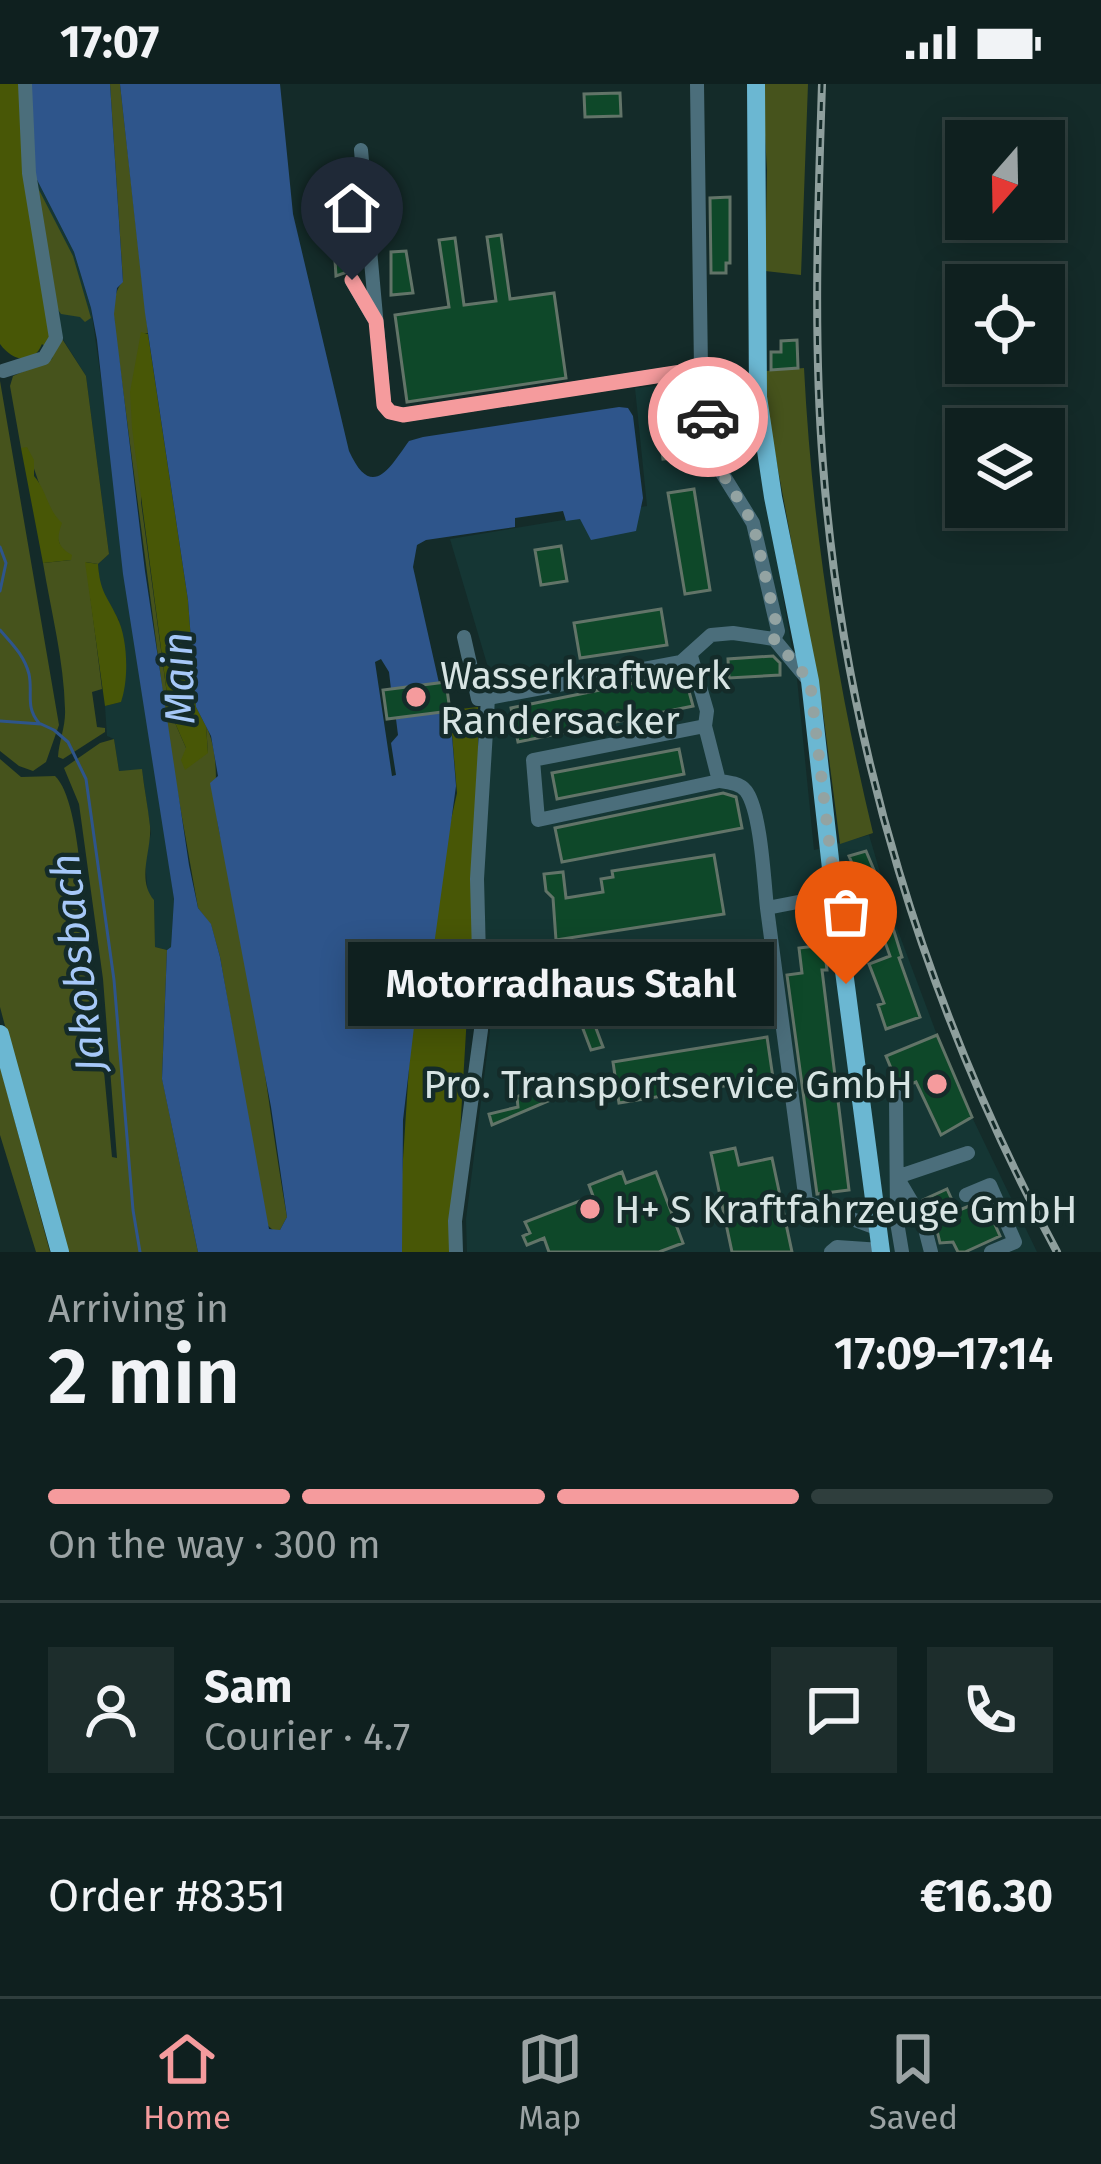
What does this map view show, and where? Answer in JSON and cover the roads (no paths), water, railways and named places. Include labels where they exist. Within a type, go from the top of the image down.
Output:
[{"type":"main road","points":[[756,84],[758,397],[810,681],[833,895],[879,1228],[888,1251]]},
{"type":"main road","points":[[0,1034],[60,1252]]},
{"type":"street","points":[[2,371],[44,358],[56,338],[29,173],[25,84]]},
{"type":"street","points":[[697,84],[701,369],[714,460],[753,523],[778,631],[774,639]]},
{"type":"street","points":[[361,150],[384,405],[390,412],[403,415],[701,369]]},
{"type":"street","points":[[352,280],[376,321]]},
{"type":"street","points":[[464,637],[478,699],[681,662],[711,635],[733,633],[774,639],[810,681]]},
{"type":"street","points":[[691,656],[719,781]]},
{"type":"street","points":[[456,1252],[455,1221],[481,1030],[477,879],[488,698]]},
{"type":"street","points":[[705,726],[533,760],[538,820],[719,781],[734,782],[746,791],[759,834],[806,1202],[879,1228]]},
{"type":"street","points":[[766,908],[833,895]]},
{"type":"street","points":[[831,1252],[838,1247],[888,1251],[896,1178],[896,1096]]},
{"type":"street","points":[[896,1178],[968,1153]]},
{"type":"street","points":[[896,1178],[923,1221],[931,1252]]},
{"type":"street","points":[[966,1195],[990,1184],[1016,1242],[992,1252]]},
{"type":"water","points":[[29,84],[110,84],[123,282],[117,288],[114,314],[145,571],[189,865],[198,908],[211,924],[220,957],[269,1229],[280,1230],[287,1217],[210,783],[218,776],[211,736],[196,707],[188,600],[145,313],[120,84],[280,84],[293,214],[349,451],[365,475],[380,475],[409,441],[423,437],[619,407],[628,408],[633,416],[643,498],[636,531],[591,540],[580,519],[566,521],[563,511],[515,518],[515,527],[426,540],[417,545],[413,567],[439,683],[391,689],[389,672],[381,659],[375,662],[392,776],[396,775],[391,743],[398,735],[396,719],[450,711],[456,786],[432,960],[414,1027],[403,1120],[402,1252],[198,1252],[162,1079],[174,899],[123,574],[97,340],[74,252],[33,172]]},
{"type":"waterway","points":[[0,547],[6,563],[0,591]]},
{"type":"waterway","points":[[0,630],[27,667],[31,705],[39,723]]},
{"type":"waterway","name":"Jakobsbach","points":[[0,721],[41,724],[54,730],[68,742],[86,779],[114,980],[140,1252]]},
{"type":"waterway","points":[[82,1014],[93,1018]]},
{"type":"railway","points":[[822,84],[817,274],[820,417],[834,568],[850,670],[899,871],[931,969],[1010,1160],[1057,1252]]},
{"type":"place","name":"Wasserkraftwerk Randersacker","points":[[416,697]]},
{"type":"place","name":"Motorradhaus Stahl","points":[[846,984]]},
{"type":"place","name":"Pro. Transportservice GmbH","points":[[937,1084]]},
{"type":"place","name":"H+ S Kraftfahrzeuge GmbH","points":[[590,1209]]},
{"type":"water label","name":"Main","points":[[178,678]]}]
